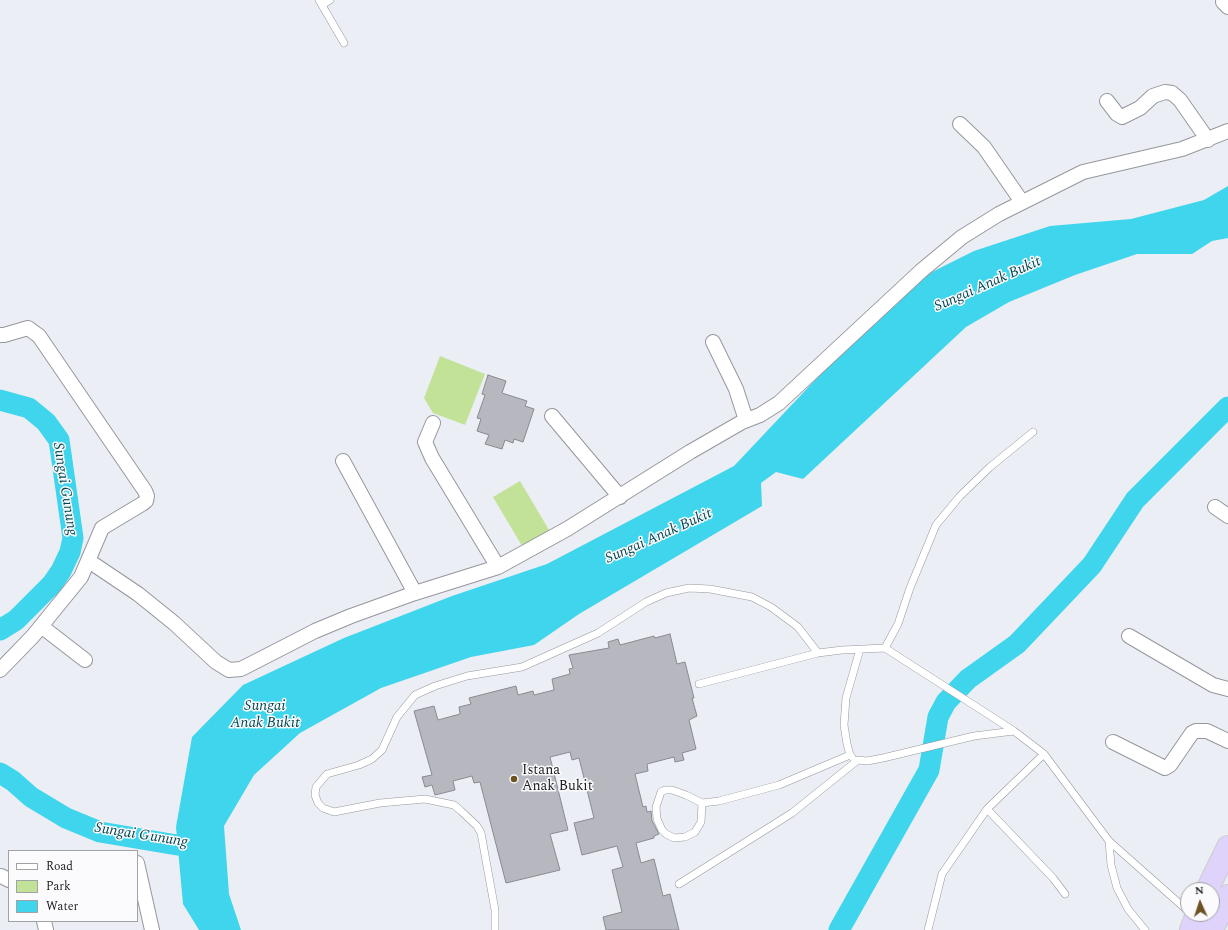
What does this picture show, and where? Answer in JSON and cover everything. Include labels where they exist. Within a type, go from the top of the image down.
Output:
[{"type":"highway","points":[[1211,882],[1228,847]]},
{"type":"highway","points":[[1212,930],[1228,896]]},
{"type":"street","points":[[1107,101],[1117,114],[1122,117],[1140,108],[1153,96],[1165,92],[1172,93],[1180,100],[1208,140]]},
{"type":"street","points":[[960,124],[984,147],[1022,202]]},
{"type":"street","points":[[89,561],[138,594],[174,623],[216,662],[229,670],[241,669],[315,631],[415,593],[498,567],[567,530],[690,452],[779,403],[921,271],[962,237],[1022,202],[1083,172],[1182,149],[1228,131]]},
{"type":"street","points":[[0,334],[4,335],[28,328],[38,336],[145,491],[146,500],[142,504],[102,528],[81,577],[41,626],[0,670]]},
{"type":"street","points":[[713,342],[736,389],[746,420]]},
{"type":"street","points":[[552,416],[620,497]]},
{"type":"street","points":[[432,423],[425,442],[432,458],[498,567]]},
{"type":"street","points":[[343,461],[415,593]]},
{"type":"street","points":[[1215,507],[1228,516]]},
{"type":"street","points":[[41,626],[85,660]]},
{"type":"street","points":[[1129,636],[1213,685],[1228,689]]},
{"type":"street","points":[[1112,742],[1165,768],[1170,765],[1192,734],[1196,731],[1207,731],[1228,742]]},
{"type":"street","points":[[138,867],[152,930]]},
{"type":"lane","points":[[330,0],[320,2],[344,44]]},
{"type":"lane","points":[[885,648],[898,624],[910,588],[936,525],[960,496],[990,467],[1033,432]]},
{"type":"lane","points":[[495,930],[495,910],[481,833],[477,826],[454,805],[425,799],[380,803],[334,812],[323,808],[318,803],[315,795],[316,787],[327,774],[359,765],[372,759],[382,750],[397,717],[415,695],[435,686],[467,676],[522,667],[598,632],[646,602],[666,592],[689,588],[710,589],[752,597],[771,607],[798,627],[818,653]]},
{"type":"lane","points":[[699,684],[818,653],[885,648],[1014,730],[1044,754],[1109,841],[1180,906]]},
{"type":"lane","points":[[860,649],[846,698],[844,725],[850,755],[858,760],[867,761],[883,758],[994,732],[1014,730]]},
{"type":"lane","points":[[928,930],[942,874],[986,809],[1044,754]]},
{"type":"lane","points":[[702,803],[701,822],[695,832],[686,837],[674,838],[662,830],[657,819],[656,807],[661,792],[665,790],[672,790],[702,803],[719,801],[779,785],[850,755]]},
{"type":"lane","points":[[679,884],[792,812],[858,760]]},
{"type":"lane","points":[[986,809],[1053,878],[1065,894]]},
{"type":"lane","points":[[1109,841],[1110,865],[1117,888],[1128,909],[1145,930]]},
{"type":"green space","points":[[440,356],[485,374],[465,425],[433,413],[424,398]]},
{"type":"green space","points":[[520,481],[555,540],[528,556],[493,497]]},
{"type":"water","name":"Sungai Anak Bukit","points":[[1228,186],[1228,238],[1212,241],[1192,254],[1137,254],[1075,275],[1009,302],[966,327],[803,479],[776,472],[761,483],[762,506],[579,614],[534,645],[471,657],[381,688],[300,733],[254,775],[224,826],[229,894],[241,930],[199,930],[183,904],[176,827],[192,737],[243,685],[344,638],[452,596],[547,564],[734,466],[868,324],[926,275],[974,251],[1050,226],[1131,219],[1204,200]]},
{"type":"building","points":[[488,375],[506,381],[502,393],[527,401],[525,406],[534,409],[523,442],[514,439],[513,443],[505,440],[502,449],[485,444],[489,435],[477,431],[481,419],[477,418],[485,395],[482,394]]},
{"type":"building","name":"Istana Anak Bukit","points":[[670,634],[677,664],[685,662],[694,698],[692,698],[697,716],[689,720],[696,749],[682,753],[684,760],[675,762],[674,757],[647,764],[648,771],[635,774],[643,807],[646,806],[647,812],[651,811],[652,821],[659,834],[654,836],[654,838],[636,843],[641,863],[654,859],[663,896],[670,894],[679,930],[606,930],[603,917],[622,912],[612,870],[623,867],[617,846],[582,855],[574,823],[594,818],[579,758],[572,760],[570,752],[550,757],[568,830],[550,834],[560,870],[506,883],[480,782],[474,783],[472,776],[453,781],[455,790],[435,795],[432,785],[425,787],[422,777],[432,775],[414,711],[434,706],[438,720],[460,714],[459,707],[471,704],[469,698],[516,686],[518,695],[533,691],[534,695],[554,690],[552,679],[570,674],[569,669],[573,668],[569,655],[609,648],[608,642],[618,639],[620,645],[654,636],[655,638]]},
{"type":"waterway","name":"Sungai Gunung","points":[[0,400],[29,408],[46,422],[59,440],[73,538],[70,552],[61,571],[52,584],[16,620],[0,630]]},
{"type":"waterway","points":[[839,930],[929,770],[938,717],[946,702],[968,679],[1017,644],[1092,565],[1135,500],[1228,407]]},
{"type":"waterway","name":"Sungai Gunung","points":[[0,773],[13,781],[31,797],[66,818],[100,832],[177,845],[202,845]]},
{"type":"place","name":"Istana Anak Bukit","points":[[514,779]]}]
